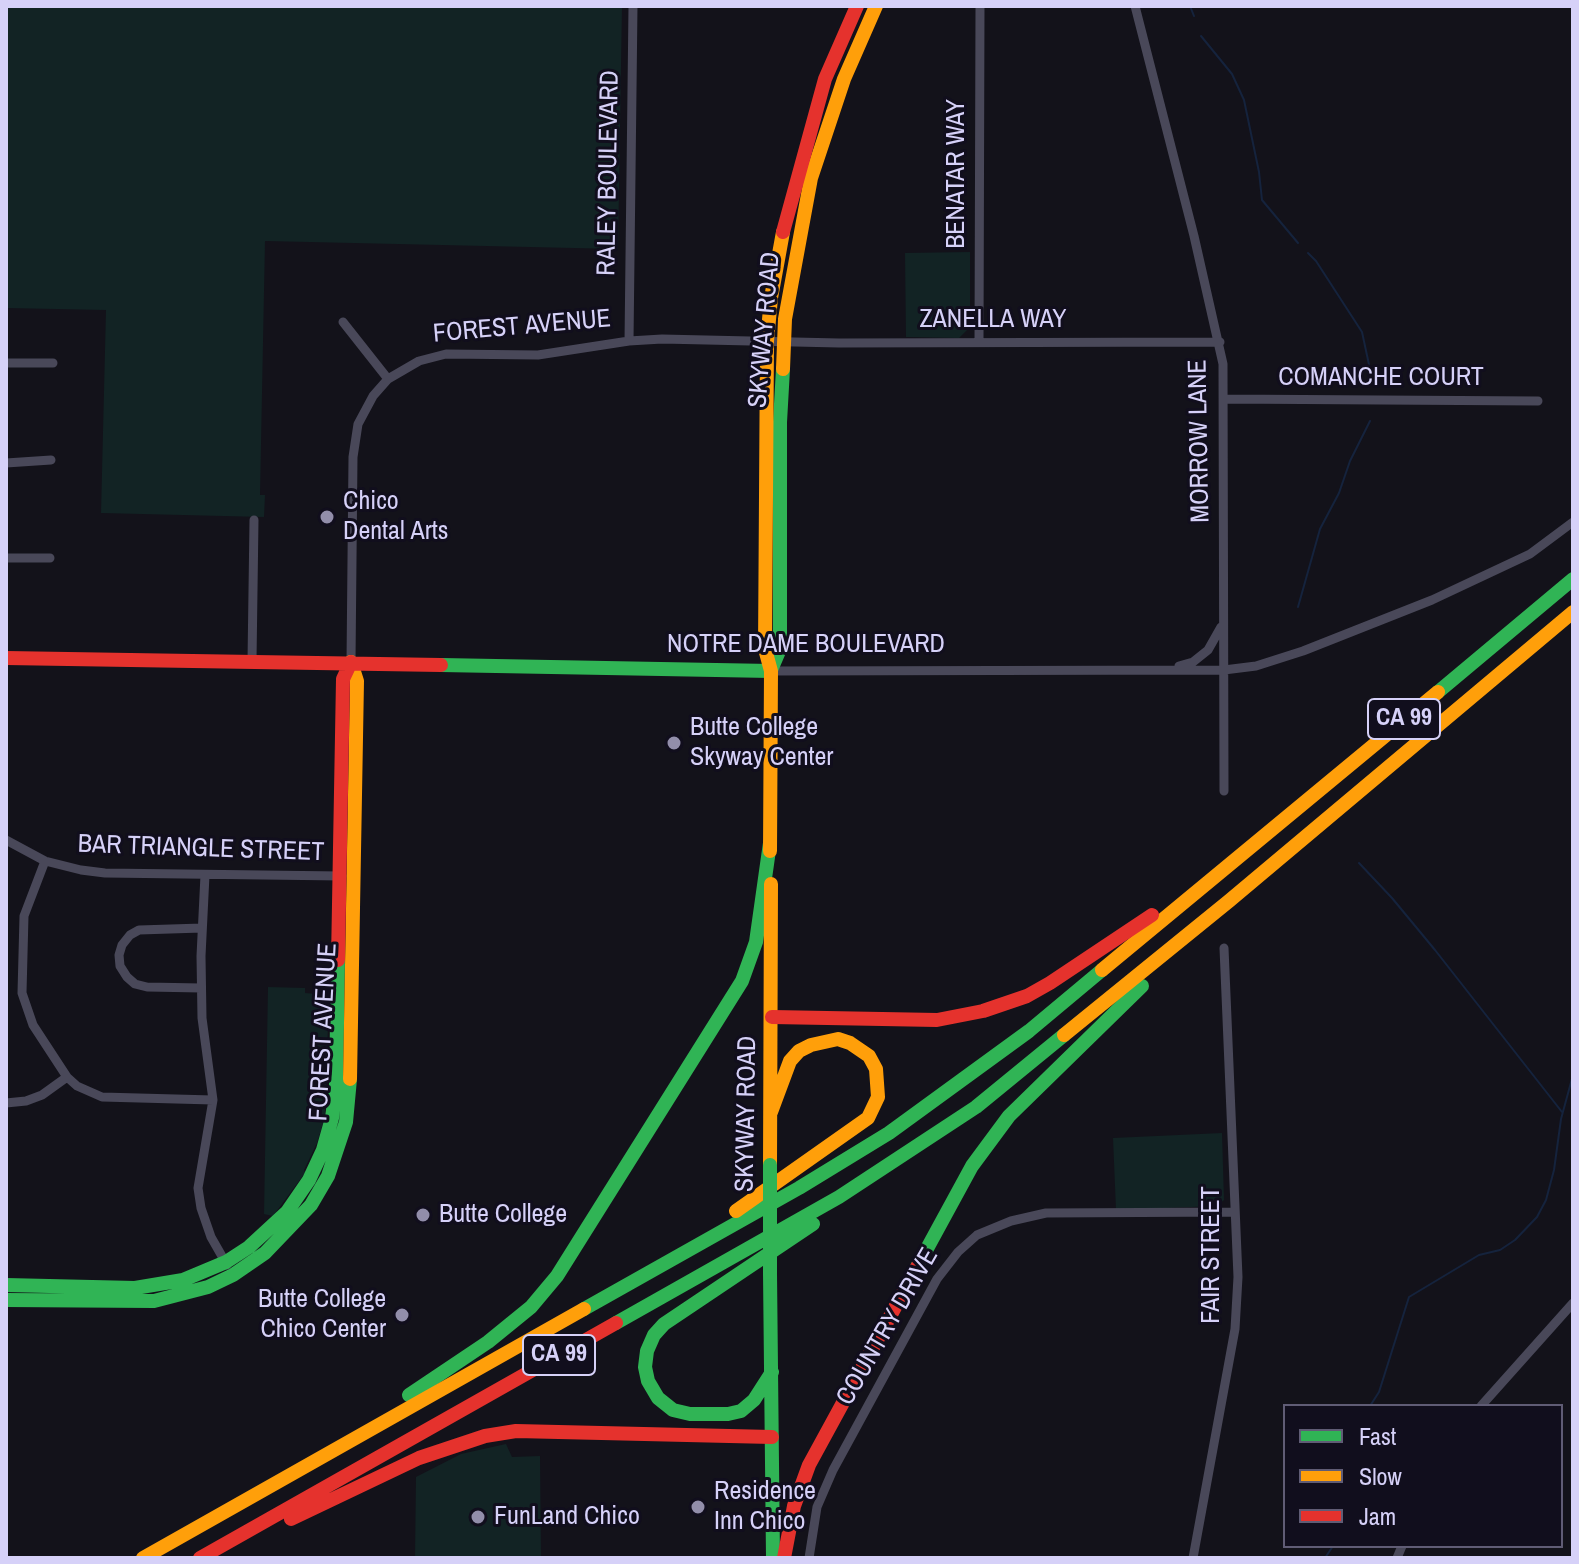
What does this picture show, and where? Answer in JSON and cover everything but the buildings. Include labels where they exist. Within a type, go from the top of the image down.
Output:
[{"type":"main road","name":"SKYWAY ROAD","points":[[773,1558],[771,671],[765,649],[767,341],[781,240],[795,178],[825,79],[857,6]]},
{"type":"main road","name":"SKYWAY ROAD","points":[[771,671],[780,649],[783,343],[797,239],[811,178],[844,79],[876,6]]},
{"type":"main road","name":"CA 99","points":[[143,1558],[799,1188],[923,1109],[1029,1031],[1573,579]]},
{"type":"main road","name":"CA 99","points":[[200,1558],[839,1197],[902,1158],[1035,1062],[1573,612]]},
{"type":"main road","name":"NOTRE DAME BOULEVARD","points":[[6,658],[771,671]]},
{"type":"main road","name":"FOREST AVENUE","points":[[6,1300],[154,1301],[182,1295],[229,1268],[265,1253],[311,1205],[328,1176],[346,1122],[350,1085],[346,876],[357,681],[351,662]]},
{"type":"main road","points":[[308,1465],[488,1342],[531,1307],[557,1276],[742,981],[756,942],[770,843]]},
{"type":"main road","points":[[772,1017],[937,1020],[1006,1004],[1050,983],[1234,859]]},
{"type":"main road","points":[[784,1558],[794,1506],[809,1465],[972,1166],[1009,1116],[1167,962],[1207,928],[1229,901]]},
{"type":"main road","points":[[635,1280],[868,1118],[878,1097],[876,1069],[869,1056],[850,1043],[838,1039],[811,1045],[799,1051],[790,1061],[771,1112]]},
{"type":"main road","points":[[772,1372],[754,1400],[741,1411],[690,1414],[673,1410],[658,1398],[648,1381],[645,1367],[647,1351],[654,1335],[664,1324],[861,1192],[902,1158]]},
{"type":"main road","name":"FOREST AVENUE","points":[[6,1285],[157,1286],[229,1268]]},
{"type":"main road","points":[[215,1550],[244,1541],[419,1458],[485,1436],[516,1431],[772,1437]]},
{"type":"street","name":"RALEY BOULEVARD","points":[[629,341],[633,6]]},
{"type":"street","name":"BENATAR WAY","points":[[979,342],[980,6]]},
{"type":"street","name":"MORROW LANE","points":[[1135,6],[1220,342],[1224,399],[1224,791]]},
{"type":"street","points":[[343,322],[388,379]]},
{"type":"street","name":"FOREST AVENUE","points":[[351,662],[354,442],[363,411],[388,379],[419,361],[446,354],[538,355],[662,339],[767,341]]},
{"type":"street","name":"ZANELLA WAY","points":[[767,341],[1220,342]]},
{"type":"street","points":[[6,363],[53,363]]},
{"type":"street","name":"COMANCHE COURT","points":[[1224,399],[1538,401]]},
{"type":"street","points":[[6,463],[51,460]]},
{"type":"street","points":[[252,661],[254,520]]},
{"type":"street","name":"NOTRE DAME BOULEVARD","points":[[771,671],[1224,670],[1279,660],[1432,600],[1530,554],[1573,522]]},
{"type":"street","points":[[6,558],[50,558]]},
{"type":"street","points":[[1169,669],[1193,662],[1208,650],[1219,635],[1224,620]]},
{"type":"street","name":"BAR TRIANGLE STREET","points":[[6,840],[45,861],[105,873],[346,876]]},
{"type":"street","points":[[45,861],[24,916],[22,993],[33,1025],[67,1077],[77,1086],[102,1097],[213,1100]]},
{"type":"street","points":[[205,875],[202,1018],[213,1100],[198,1188],[211,1237],[229,1268]]},
{"type":"street","points":[[201,988],[135,984],[120,966],[119,955],[130,935],[139,930],[202,928]]},
{"type":"street","name":"FAIR STREET","points":[[1193,1558],[1235,1329],[1238,1277],[1224,948]]},
{"type":"street","points":[[6,1103],[42,1095],[67,1077]]},
{"type":"street","name":"COUNTRY DRIVE","points":[[809,1558],[817,1507],[833,1470],[937,1279],[958,1252],[977,1235],[1011,1221],[1046,1213],[1235,1212]]},
{"type":"street","points":[[1483,1404],[1573,1303]]},
{"type":"shaded area","points":[[6,6],[622,6],[618,249],[265,241],[260,495],[265,495],[264,517],[101,513],[106,310],[6,308]]},
{"type":"shaded area","points":[[970,252],[970,327],[959,338],[906,337],[905,253]]},
{"type":"shaded area","points":[[268,987],[305,988],[305,993],[329,995],[325,1117],[305,1173],[273,1216],[264,1214]]},
{"type":"shaded area","points":[[1222,1133],[1224,1200],[1217,1206],[1116,1210],[1113,1138]]},
{"type":"shaded area","name":"FunLand Chico","points":[[506,1444],[512,1457],[540,1456],[541,1558],[415,1558],[416,1477],[461,1454]]},
{"type":"waterway","points":[[1190,6],[1194,16]]},
{"type":"waterway","points":[[1201,36],[1232,74],[1244,100],[1262,200],[1298,243]]},
{"type":"waterway","points":[[1308,253],[1362,332],[1371,374]]},
{"type":"waterway","points":[[1298,607],[1320,529],[1370,421]]},
{"type":"waterway","points":[[1359,863],[1435,950],[1562,1112]]},
{"type":"waterway","points":[[1371,1404],[1379,1392],[1409,1297],[1479,1255],[1500,1250],[1515,1240],[1537,1217],[1546,1200],[1554,1170],[1561,1119],[1573,1075]]},
{"type":"waterway","points":[[1325,1558],[1332,1548]]},
{"type":"traffic: fast","points":[[771,670],[780,649],[780,422],[783,369]]},
{"type":"traffic: fast","points":[[1438,692],[1573,579]]},
{"type":"traffic: fast","points":[[441,665],[771,671]]},
{"type":"traffic: fast","points":[[409,1395],[488,1342],[531,1307],[557,1276],[742,981],[756,942],[770,843]]},
{"type":"traffic: fast","points":[[6,1285],[135,1288],[183,1280],[226,1262],[249,1247],[287,1212],[309,1180],[323,1150],[332,1118],[336,1087],[338,960]]},
{"type":"traffic: fast","points":[[584,1309],[799,1188],[889,1133],[1029,1031],[1102,970]]},
{"type":"traffic: fast","points":[[917,1267],[972,1166],[1009,1116],[1142,986]]},
{"type":"traffic: fast","points":[[616,1323],[839,1197],[976,1107],[1064,1035]]},
{"type":"traffic: fast","points":[[6,1300],[154,1301],[208,1287],[233,1275],[265,1253],[311,1205],[328,1176],[346,1122],[350,1079]]},
{"type":"traffic: fast","points":[[770,1165],[770,1273]]},
{"type":"traffic: fast","points":[[772,1372],[754,1400],[741,1411],[690,1414],[673,1410],[658,1398],[648,1381],[645,1367],[647,1351],[654,1335],[664,1324],[813,1224]]},
{"type":"traffic: fast","points":[[770,1273],[773,1558]]},
{"type":"traffic: slow","points":[[783,369],[785,319],[811,178],[844,79],[876,6]]},
{"type":"traffic: slow","points":[[770,851],[771,671],[765,649],[767,341],[783,232]]},
{"type":"traffic: slow","points":[[1064,1035],[1229,901],[1573,612]]},
{"type":"traffic: slow","points":[[350,1079],[357,681],[351,662]]},
{"type":"traffic: slow","points":[[1102,970],[1438,692]]},
{"type":"traffic: slow","points":[[770,1165],[771,884]]},
{"type":"traffic: slow","points":[[736,1211],[868,1118],[878,1097],[876,1069],[869,1056],[850,1043],[838,1039],[811,1045],[799,1051],[790,1061],[771,1112]]},
{"type":"traffic: slow","points":[[143,1558],[584,1309]]},
{"type":"traffic: jam","points":[[783,232],[825,79],[857,6]]},
{"type":"traffic: jam","points":[[6,658],[441,665]]},
{"type":"traffic: jam","points":[[338,960],[343,679],[351,662]]},
{"type":"traffic: jam","points":[[772,1017],[937,1020],[983,1011],[1027,996],[1050,983],[1152,915]]},
{"type":"traffic: jam","points":[[784,1558],[794,1506],[809,1465],[917,1267]]},
{"type":"traffic: jam","points":[[200,1558],[616,1323]]},
{"type":"traffic: jam","points":[[291,1519],[419,1458],[485,1436],[516,1431],[772,1437]]},
{"type":"place","name":"Chico Dental Arts","points":[[327,517]]},
{"type":"place","name":"Butte College Skyway Center","points":[[674,743]]},
{"type":"place","name":"Butte College","points":[[423,1215]]},
{"type":"place","name":"Butte College Chico Center","points":[[402,1315]]},
{"type":"place","name":"Residence Inn Chico","points":[[698,1507]]},
{"type":"place","name":"FunLand Chico","points":[[478,1517]]}]
